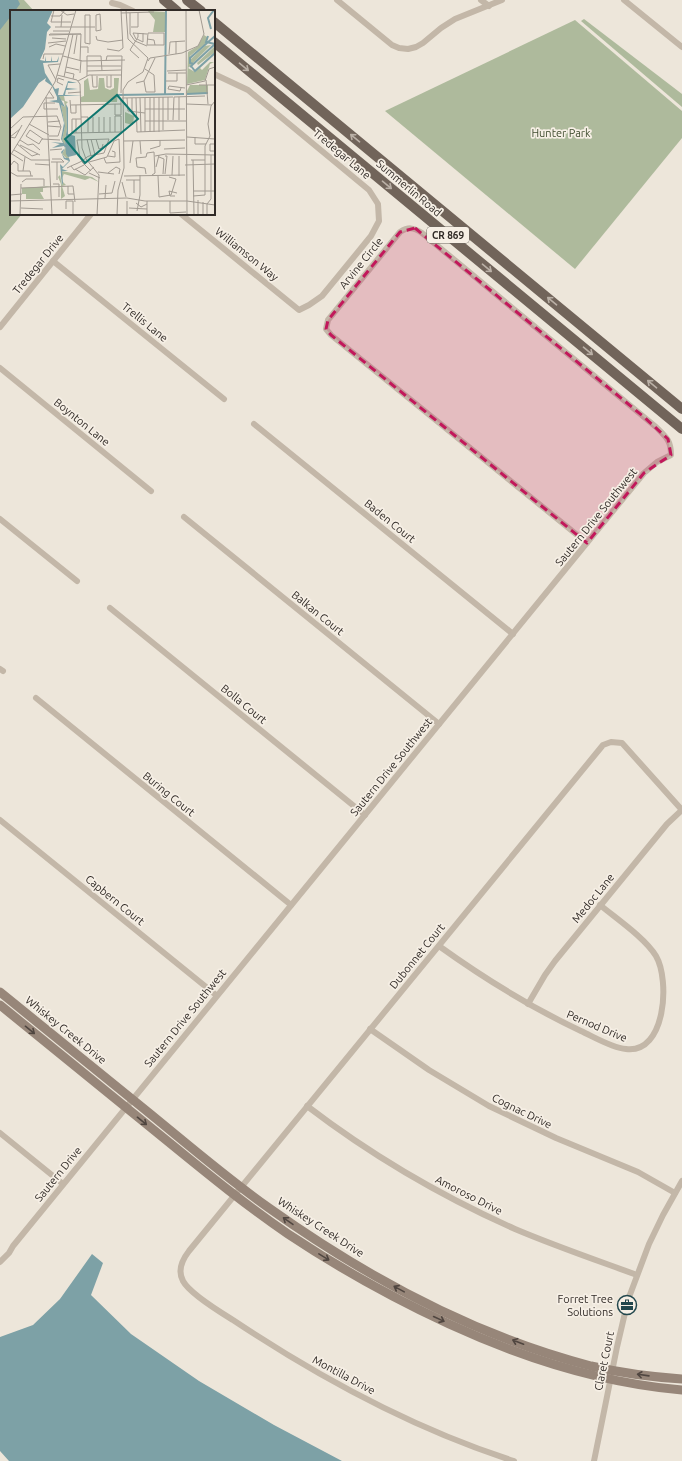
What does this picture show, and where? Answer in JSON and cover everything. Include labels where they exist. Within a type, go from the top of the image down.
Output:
[{"type":"main road","points":[[164,0],[176,10]]},
{"type":"main road","points":[[187,0],[200,10]]},
{"type":"main road","name":"Summerlin Road","points":[[215,23],[682,409]]},
{"type":"main road","name":"Summerlin Road","points":[[215,43],[682,429]]},
{"type":"street","points":[[337,0],[392,45],[399,48],[410,49],[423,43],[455,19],[502,0]]},
{"type":"street","points":[[481,0],[489,6]]},
{"type":"street","points":[[624,0],[682,47]]},
{"type":"street","points":[[112,3],[131,10]]},
{"type":"street","name":"Tredegar Lane","points":[[215,74],[248,90],[369,190],[378,204],[379,221],[371,236],[322,296],[309,306],[299,310]]},
{"type":"street","name":"Tredegar Drive","points":[[0,327],[90,215]]},
{"type":"street","name":"Williamson Way","points":[[182,215],[299,310]]},
{"type":"street","name":"Arvine Circle","points":[[587,543],[331,336],[326,329],[328,320],[400,232],[407,228],[415,228],[422,233],[656,427],[668,439],[671,447],[671,455]]},
{"type":"street","name":"Trellis Lane","points":[[53,261],[224,399]]},
{"type":"street","name":"Boynton Lane","points":[[0,368],[151,491]]},
{"type":"street","name":"Baden Court","points":[[254,424],[513,634]]},
{"type":"street","name":"Sautern Drive Southwest","points":[[132,1099],[644,473],[657,462],[671,455]]},
{"type":"street","name":"Balkan Court","points":[[184,517],[439,724]]},
{"type":"street","points":[[0,519],[77,581]]},
{"type":"street","name":"Bolla Court","points":[[110,608],[365,815]]},
{"type":"street","name":"Buring Court","points":[[36,698],[291,905]]},
{"type":"street","name":"Dubonnet Court","points":[[182,1278],[180,1274],[180,1265],[184,1258],[234,1195],[604,745],[611,742],[622,743],[682,810]]},
{"type":"street","name":"Medoc Lane","points":[[528,1004],[545,974],[555,961],[667,824],[682,810]]},
{"type":"street","name":"Capbern Court","points":[[0,820],[216,995]]},
{"type":"street","name":"Pernod Drive","points":[[439,946],[476,973],[528,1004],[594,1037],[626,1049],[634,1050],[642,1047],[654,1036],[660,1018],[663,986],[661,967],[657,958],[647,944],[600,905]]},
{"type":"street","name":"Whiskey Creek Drive","points":[[0,992],[241,1187],[303,1231],[344,1257],[407,1293],[476,1326],[546,1353],[592,1366],[682,1379]]},
{"type":"street","name":"Whiskey Creek Drive","points":[[0,1005],[234,1195],[287,1233],[377,1288],[469,1334],[512,1351],[575,1372],[610,1380],[682,1390]]},
{"type":"street","name":"Cognac Drive","points":[[370,1029],[429,1070],[489,1106],[556,1138],[638,1172],[674,1193]]},
{"type":"street","name":"Sautern Drive","points":[[0,1262],[132,1099]]},
{"type":"street","name":"Amoroso Drive","points":[[307,1106],[373,1153],[451,1198],[502,1223],[549,1243],[636,1275]]},
{"type":"street","points":[[0,1133],[63,1184]]},
{"type":"street","name":"Claret Court","points":[[594,1461],[623,1319],[636,1275],[649,1244],[674,1193],[682,1181]]},
{"type":"street","name":"Montilla Drive","points":[[182,1278],[189,1289],[218,1311],[298,1362],[342,1386],[423,1425],[514,1461]]},
{"type":"highlighted area","points":[[415,228],[644,417],[668,439],[671,455],[644,473],[587,543],[331,335],[326,329],[328,320],[400,232]]},
{"type":"green space","points":[[0,0],[24,0],[33,10],[10,10],[10,215],[21,215],[0,241]]},
{"type":"green space","points":[[584,19],[682,94],[682,107],[581,21]]},
{"type":"green space","name":"Hunter Park","points":[[575,20],[682,111],[682,138],[575,269],[385,111]]},
{"type":"water","points":[[0,0],[18,0],[20,4],[16,10],[10,10],[10,17],[0,30]]},
{"type":"water","points":[[92,1254],[103,1263],[91,1295],[131,1334],[199,1381],[274,1425],[342,1461],[9,1461],[0,1451],[0,1337],[33,1325],[60,1299]]},
{"type":"place","name":"Forret Tree Solutions","points":[[627,1305]]}]
